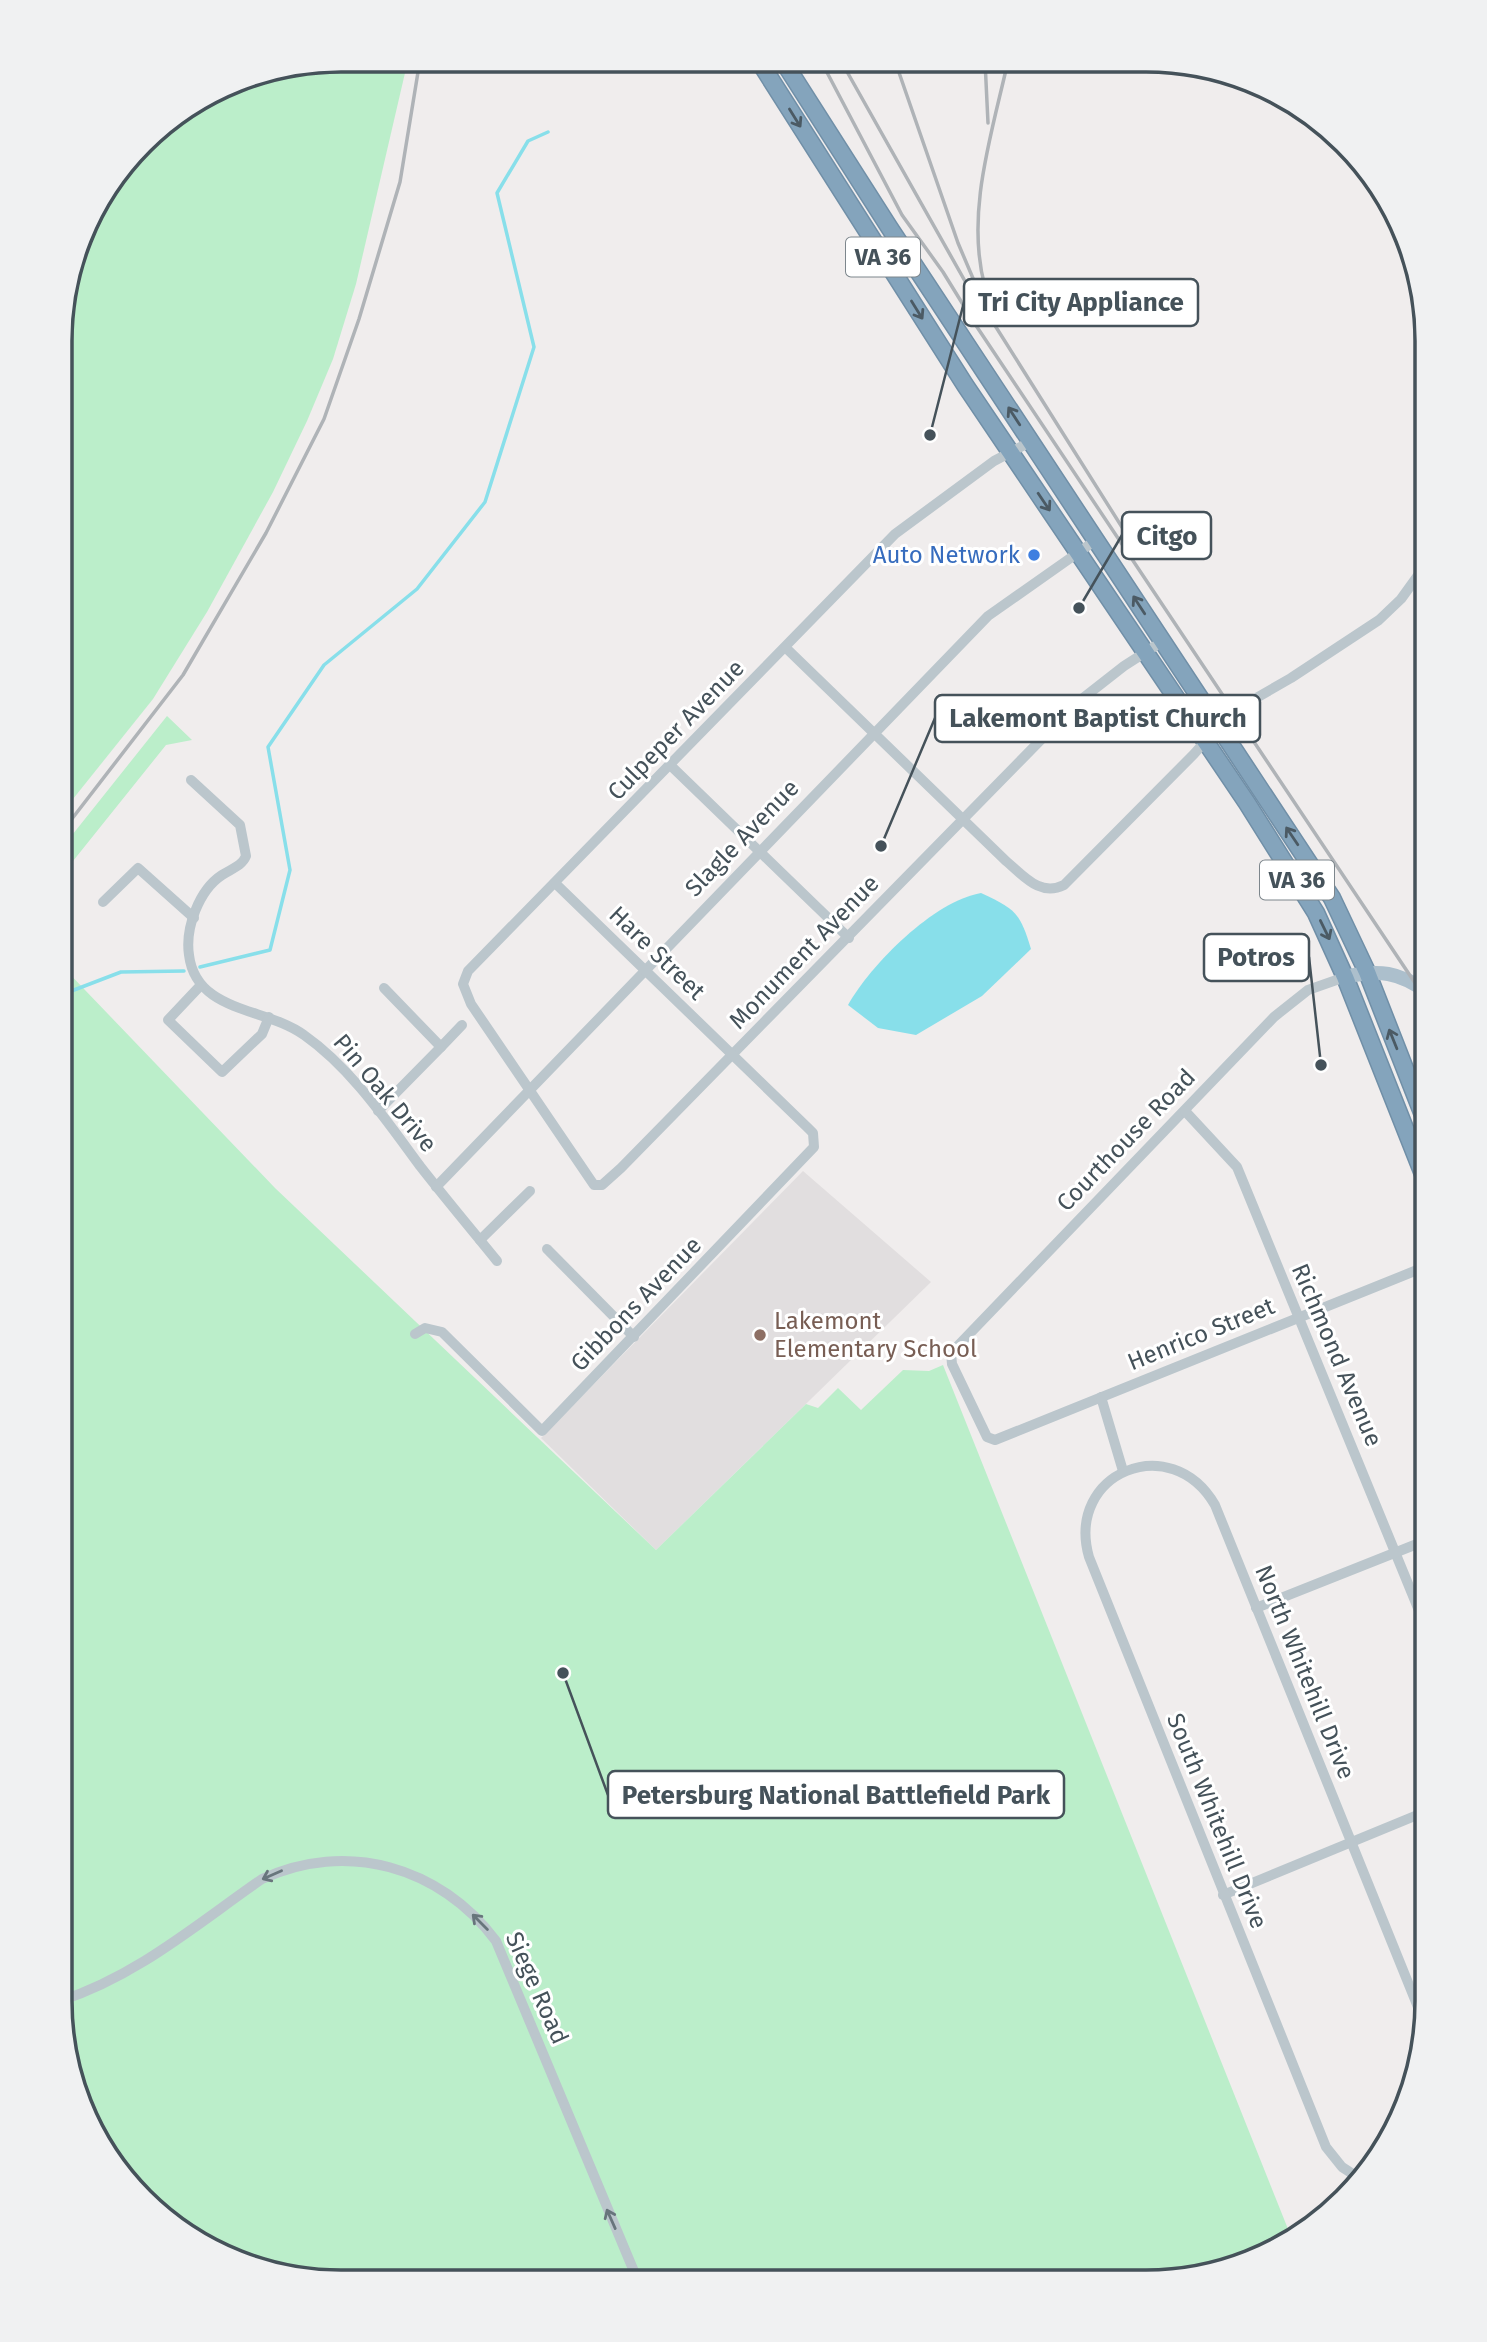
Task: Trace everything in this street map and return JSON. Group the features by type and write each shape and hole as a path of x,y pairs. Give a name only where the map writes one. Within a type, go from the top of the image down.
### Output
{"highway":[{"name":"VA 36","path":"765,72 1010,452 1205,741 1305,895 1345,977 1415,1154"},
{"name":"VA 36","path":"790,72 1030,442 1332,898 1367,972 1415,1094"}],"main road":[{"path":"1345,977 1367,972 1400,975 1415,984"}],"street":[{"name":"Culpeper Avenue","path":"528,1089 471,1004 463,984 468,971 900,530 1010,452 1030,442"},
{"name":"Slagle Avenue","path":"436,1186 996,609 1096,540"},
{"path":"786,648 1006,861 1041,888 1049,890 1065,885 1219,725 1244,703 1291,678 1379,620 1401,599 1415,580"},
{"name":"Monument Avenue","path":"528,1089 585,1174 599,1186 621,1168 733,1056 1078,702 1163,641"},
{"path":"670,765 849,938"},
{"path":"191,780 240,825 246,856 242,864 212,883 204,893 194,918 189,955 201,985 168,1020 222,1072 257,1041 269,1017"},
{"path":"103,902 138,868 194,918"},
{"name":"Hare Street","path":"556,884 807,1127 815,1140 813,1150 760,1205"},
{"name":"Courthouse Road","path":"990,1440 951,1364 951,1353 1295,998 1308,990 1345,977"},
{"name":"Pin Oak Drive","path":"201,985 219,1000 269,1017 316,1043 378,1111 497,1261"},
{"path":"384,988 441,1047"},
{"path":"378,1111 462,1025"},
{"name":"Richmond Avenue","path":"1185,1111 1237,1167 1301,1317 1415,1601"},
{"path":"480,1240 530,1191"},
{"name":"Gibbons Avenue","path":"415,1334 425,1328 442,1332 542,1431 760,1205"},
{"path":"547,1249 634,1337"},
{"name":"Henrico Street","path":"990,1440 1415,1271"},
{"path":"1101,1397 1123,1471"},
{"name":"North Whitehill Drive","path":"1123,1471 1141,1466 1167,1466 1179,1470 1201,1485 1215,1506 1415,2000"},
{"name":"South Whitehill Drive","path":"1123,1471 1103,1488 1089,1509 1086,1520 1086,1546 1223,1895 1326,2147 1342,2167 1353,2174"},
{"path":"1256,1608 1415,1544"},
{"path":"1223,1895 1415,1816"},
{"name":"Siege Road","path":"72,1996 155,1955 253,1885 280,1871 317,1861 351,1859 369,1861 427,1882 471,1913 496,1941 633,2270"}],"shaded area":[{"name":"Lakemont Elementary School","path":"803,1171 931,1282 656,1550 541,1438"}],"green space":[{"path":"405,72 356,284 333,359 273,492 207,612 153,699 72,800 72,323 81,271 92,238 117,191 150,150 191,117 222,99 254,86 305,74"},
{"path":"167,716 192,740 166,745 72,862 72,835"},
{"path":"72,976 275,1188 656,1550 806,1404 818,1408 838,1388 861,1410 903,1370 929,1371 943,1365 1288,2230 1233,2256 1164,2270 323,2270 271,2261 222,2243 191,2225 150,2192 117,2151 99,2120 81,2071 72,2019"}],"water":[{"path":"981,893 1015,913 1031,949 982,996 916,1035 878,1028 848,1005 872,971 924,921 963,898"}],"waterway":[{"path":"200,967 270,950 290,870 268,747 324,665 417,589 485,502 534,347 497,193 528,141 548,132"},
{"path":"72,991 121,972 184,971"}],"railway":[{"path":"72,819 183,675 266,533 324,419 359,319 400,182 418,72"},
{"path":"827,72 902,215 943,272 1415,983"},
{"path":"847,72 970,290"},
{"path":"899,72 958,243 989,316 1137,551"},
{"path":"986,72 988,123"},
{"path":"985,287 978,231 979,202 988,145 1005,72"}],"place":[{"name":"Tri City Appliance","path":"930,435"},
{"name":"Auto Network","path":"1034,555"},
{"name":"Citgo","path":"1079,608"},
{"name":"Lakemont Baptist Church","path":"881,846"},
{"name":"Potros","path":"1321,1065"},
{"name":"Lakemont Elementary School","path":"760,1335"},
{"name":"Petersburg National Battlefield Park","path":"563,1673"}]}
